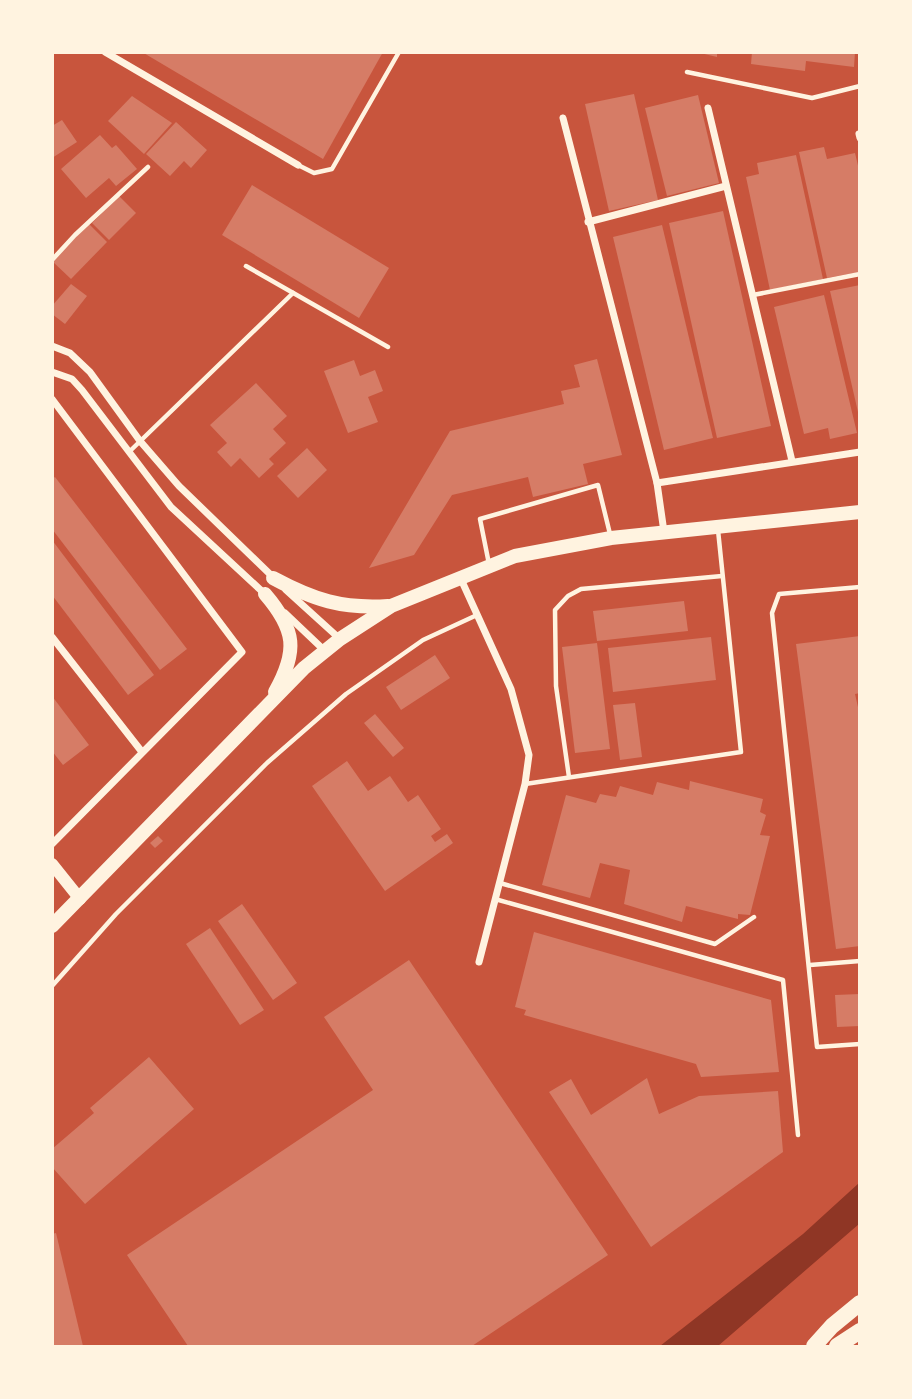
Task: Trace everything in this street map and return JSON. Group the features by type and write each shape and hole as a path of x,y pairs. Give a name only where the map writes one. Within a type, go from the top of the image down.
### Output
{"highway":[{"path":"814,1346 859,1303"},
{"path":"837,1346 859,1331"}],"main road":[{"path":"52,926 325,651 391,606 515,556 611,538 718,529 859,512"},
{"path":"273,578 321,600 364,608 391,606"},
{"path":"264,712 290,665 291,647 280,612 265,594"}],"street":[{"path":"105,52 298,165"},
{"path":"708,108 792,460"},
{"path":"563,118 657,483 664,533"},
{"path":"588,222 726,186"},
{"path":"52,346 70,353 90,372 139,442 179,486 340,639"},
{"path":"52,372 72,379 171,507 325,651"},
{"path":"52,399 242,652 52,844"},
{"path":"657,483 792,460 859,452"},
{"path":"460,576 510,688 529,755 525,784 479,962"},
{"path":"52,637 142,752"},
{"path":"52,864 80,899"}],"lane":[{"path":"298,165 314,173 332,169 399,52"},
{"path":"687,72 812,98 859,86"},
{"path":"52,260 148,167"},
{"path":"246,266 388,347"},
{"path":"752,295 859,274"},
{"path":"129,452 293,293"},
{"path":"489,565 480,519 598,485 611,538"},
{"path":"525,784 741,752 718,529"},
{"path":"569,777 556,686 555,610 568,596 581,589 722,576"},
{"path":"859,587 779,594 772,613 817,1047 859,1044"},
{"path":"52,986 116,914 239,792 346,694 423,640 477,615"},
{"path":"499,883 715,944 754,917"},
{"path":"495,898 783,980 798,1135"},
{"path":"810,965 859,961"}],"shaded area":[{"path":"859,1183 859,1224 718,1346 660,1346 803,1234"}],"building":[{"path":"142,52 383,52 323,159"},
{"path":"696,52 717,52 717,57"},
{"path":"752,52 855,52 854,67 806,61 805,71 751,64"},
{"path":"634,94 658,200 609,211 585,104"},
{"path":"698,95 719,183 667,196 645,108"},
{"path":"132,96 172,123 144,154 108,121"},
{"path":"62,120 77,142 52,158 52,126"},
{"path":"176,122 207,150 191,168 184,161 170,176 146,154"},
{"path":"100,135 112,148 116,145 137,169 116,186 109,178 86,198 61,169"},
{"path":"824,147 827,159 855,153 860,174 860,272 827,278 799,152"},
{"path":"796,155 823,279 770,290 746,177 759,174 757,163"},
{"path":"252,185 389,268 359,318 222,235"},
{"path":"119,196 136,213 109,240 92,223"},
{"path":"723,211 771,426 717,438 669,223"},
{"path":"89,224 107,242 71,279 52,261"},
{"path":"662,225 713,438 664,450 613,237"},
{"path":"71,284 87,296 65,324 52,314 52,306"},
{"path":"860,285 860,412 858,412 830,291"},
{"path":"824,295 857,433 830,439 828,428 804,434 774,307"},
{"path":"597,359 622,455 583,464 588,484 533,497 528,477 452,495 414,555 369,568 450,431 564,404 561,391 580,387 574,365"},
{"path":"354,360 360,376 375,370 383,391 368,397 378,422 348,433 324,371"},
{"path":"256,383 287,416 273,429 286,443 269,459 274,464 259,478 240,458 231,467 217,452 227,443 210,425"},
{"path":"307,448 327,470 298,498 277,476"},
{"path":"55,477 187,649 160,670 52,529 52,479"},
{"path":"52,540 154,675 128,695 52,595"},
{"path":"684,601 688,631 597,641 593,611"},
{"path":"860,636 860,693 855,694 860,716 860,946 836,949 796,644"},
{"path":"711,637 716,680 613,692 608,648"},
{"path":"597,643 610,749 575,753 562,647"},
{"path":"435,655 450,678 401,710 386,687"},
{"path":"52,696 89,745 63,765 52,751"},
{"path":"635,703 642,757 620,760 613,705"},
{"path":"375,714 404,748 393,757 364,723"},
{"path":"347,761 368,791 390,776 408,802 418,795 441,829 431,836 435,842 447,834 453,843 385,891 312,786"},
{"path":"690,781 763,799 760,812 766,815 760,835 770,836 750,915 738,914 738,919 686,906 682,922 624,904 630,870 600,863 590,898 542,885 566,795 596,803 600,794 616,797 620,786 653,795 657,782 689,790"},
{"path":"158,836 163,841 155,848 150,843"},
{"path":"242,904 297,983 273,1000 218,921"},
{"path":"210,928 264,1010 240,1025 186,944"},
{"path":"534,932 771,1000 779,1072 701,1077 696,1064 524,1015 526,1010 515,1007"},
{"path":"409,960 608,1255 472,1346 188,1346 127,1255 373,1090 324,1017"},
{"path":"860,994 860,1026 837,1027 835,995"},
{"path":"149,1057 194,1109 85,1204 52,1167 52,1149 94,1113 90,1108"},
{"path":"647,1078 659,1114 699,1096 778,1091 783,1152 651,1247 549,1092 571,1079 591,1115"},
{"path":"56,1233 83,1346 52,1346 52,1234"}]}
